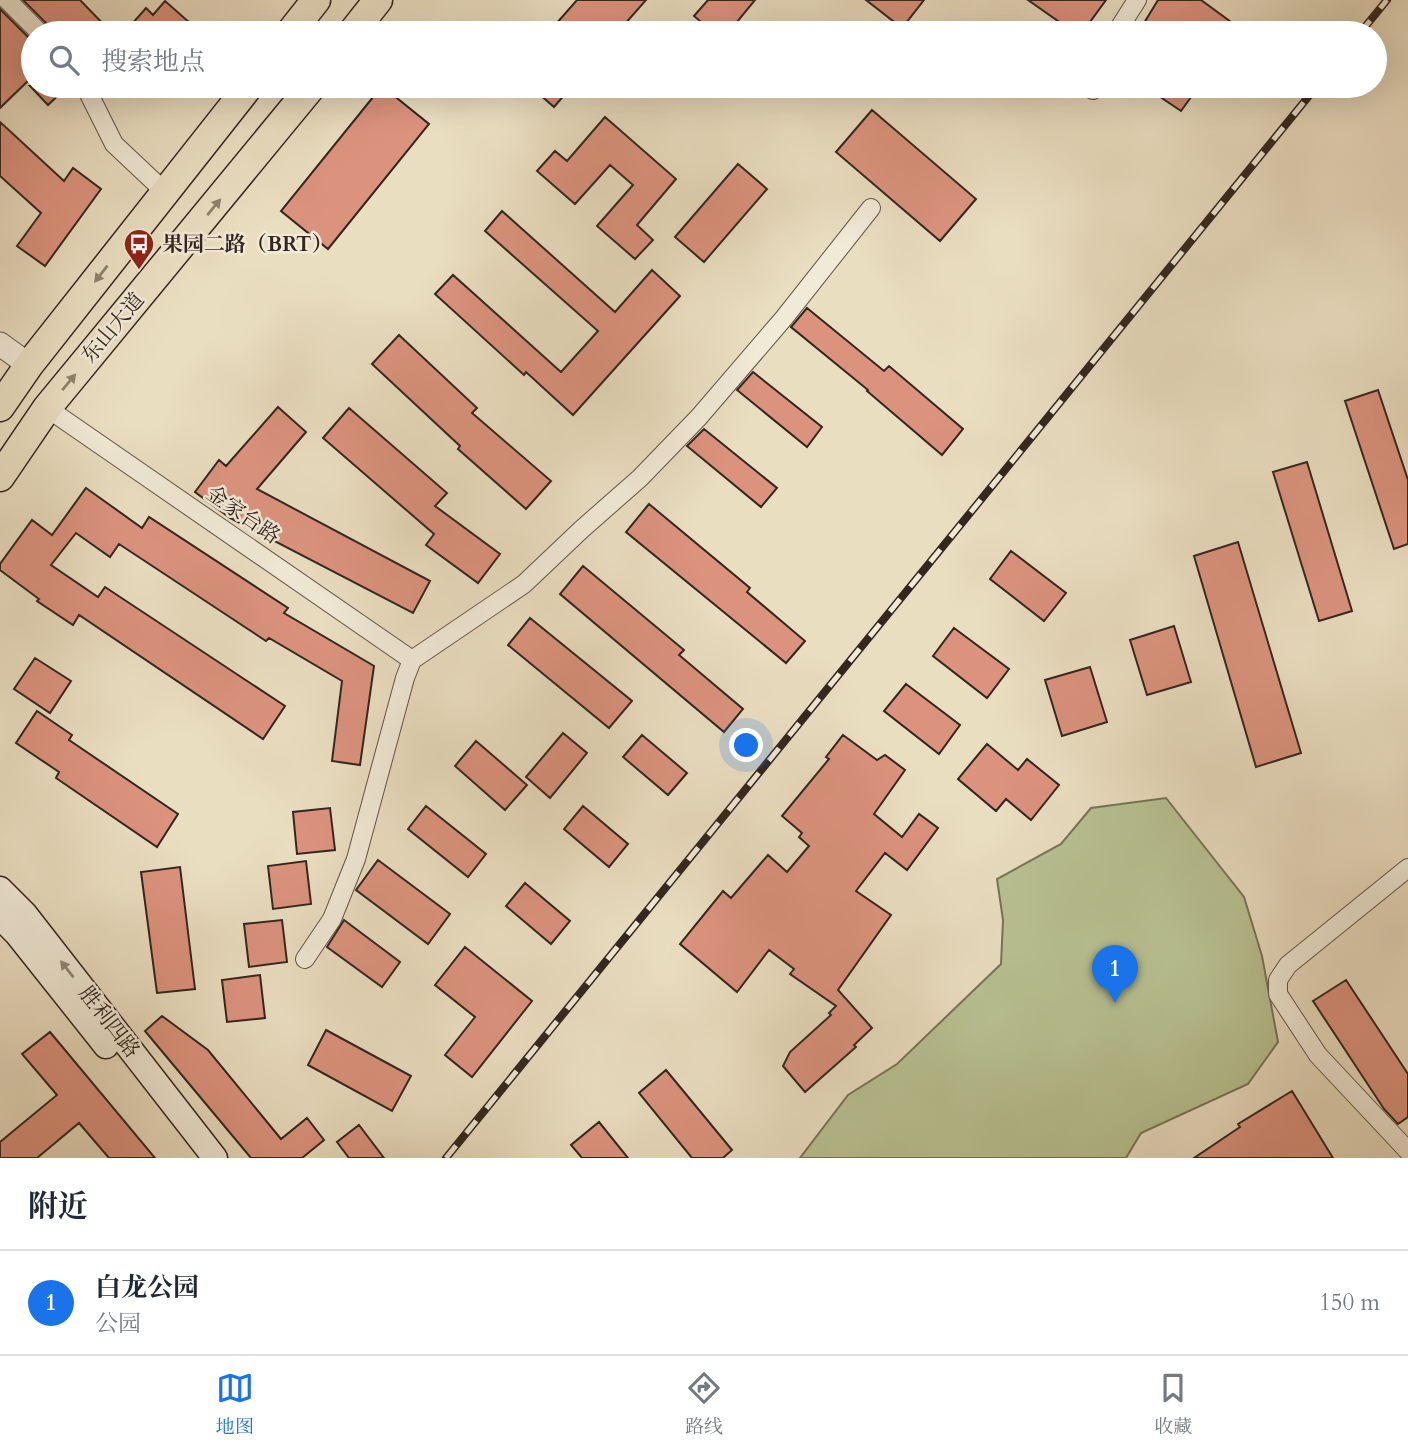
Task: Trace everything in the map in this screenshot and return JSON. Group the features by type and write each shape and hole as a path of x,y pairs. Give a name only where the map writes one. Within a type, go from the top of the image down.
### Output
{"main road":[{"path":"299,21 316,0"},
{"path":"361,21 378,0"},
{"name":"东山大道","path":"0,407 29,365 240,98"},
{"name":"东山大道","path":"0,477 47,408 302,98"},
{"name":"胜利四路","path":"0,889 25,914 215,1158"},
{"name":"胜利四路","path":"0,917 17,934 195,1158"}],"street":[{"path":"7,0 28,21"},
{"path":"1124,21 1137,0"},
{"path":"91,98 114,145 166,192"},
{"path":"305,959 332,919 356,859 412,660 524,584 640,478 699,417 872,208"},
{"path":"0,344 29,365"},
{"name":"金家台路","path":"47,408 412,660"},
{"path":"1408,868 1288,965 1278,980 1278,994 1318,1055 1408,1151"}],"green space":[{"path":"1166,798 1244,897 1262,956 1278,1042 1248,1084 1141,1133 1126,1158 800,1158 848,1095 897,1064 1001,964 1003,920 997,879 1061,844 1091,808"}],"building":[{"path":"23,0 80,0 100,21 44,21"},
{"path":"577,0 646,0 628,21 559,21"},
{"path":"708,0 755,0 738,21 700,21 694,16"},
{"path":"866,0 924,0 908,21 893,21"},
{"path":"1028,0 1106,0 1091,21 1058,21"},
{"path":"1158,0 1201,0 1230,21 1145,21"},
{"path":"165,1 188,21 135,21 146,8 153,15"},
{"path":"0,9 21,30 21,88 0,108"},
{"path":"41,98 55,98 48,105"},
{"path":"372,98 397,98 429,124 328,249 281,211"},
{"path":"544,98 562,98 554,107"},
{"path":"1162,98 1190,98 1181,111"},
{"path":"872,110 976,199 940,241 836,152"},
{"path":"605,117 676,179 637,225 653,240 635,259 597,226 633,185 610,165 575,204 537,171 555,151 567,161"},
{"path":"0,122 64,181 73,168 101,189 45,266 17,246 41,213 0,176"},
{"path":"738,164 767,189 704,262 675,237"},
{"path":"502,211 615,312 652,270 680,296 573,415 526,372 524,375 435,294 453,275 561,372 598,331 485,231"},
{"path":"807,308 884,371 889,366 963,429 942,455 791,327"},
{"path":"399,335 477,408 472,413 551,481 526,509 458,449 460,446 372,364"},
{"path":"753,372 822,427 807,447 737,390"},
{"path":"1378,390 1408,480 1408,544 1394,549 1345,401"},
{"path":"278,407 306,432 257,489 430,581 413,613 230,518 195,492 219,460 226,466"},
{"path":"349,408 447,493 435,506 500,554 478,583 426,545 434,534 323,438"},
{"path":"704,429 777,488 761,507 687,446"},
{"path":"1307,462 1352,611 1319,621 1273,472"},
{"path":"86,488 142,528 149,517 288,608 284,613 374,666 360,765 332,761 342,681 269,638 266,641 119,544 110,557 76,533 51,565 98,597 105,587 285,706 263,739 79,615 73,625 37,601 39,599 0,570 0,564 32,520 52,535"},
{"path":"649,504 750,588 747,592 805,641 786,663 626,532"},
{"path":"1238,542 1301,753 1256,767 1194,556"},
{"path":"1011,551 1066,593 1044,621 990,579"},
{"path":"583,566 684,650 679,655 743,709 724,732 560,594"},
{"path":"530,618 632,701 609,728 508,645"},
{"path":"1174,626 1191,682 1147,695 1130,640"},
{"path":"954,628 1009,669 987,698 933,656"},
{"path":"35,658 71,681 50,713 14,689"},
{"path":"1090,667 1107,722 1062,736 1045,680"},
{"path":"906,684 960,725 939,754 884,711"},
{"path":"37,711 72,735 69,740 178,814 157,847 56,778 59,772 16,743"},
{"path":"563,733 587,753 550,798 526,777"},
{"path":"642,735 687,773 668,795 623,757"},
{"path":"843,735 877,760 885,755 905,770 874,814 902,837 919,814 938,828 907,870 885,853 856,891 891,915 838,990 872,1028 854,1045 856,1047 805,1092 783,1066 790,1052 831,1015 829,1013 836,1006 790,974 794,969 769,950 737,992 680,944 723,891 731,898 768,855 787,872 809,846 799,837 802,833 782,816 829,759 826,757"},
{"path":"476,741 527,785 505,810 455,766"},
{"path":"987,744 1018,770 1027,759 1059,785 1031,820 1006,799 996,811 958,779"},
{"path":"426,806 486,854 468,877 408,829"},
{"path":"583,806 628,844 609,867 564,829"},
{"path":"330,808 335,850 297,854 293,812"},
{"path":"378,860 450,914 428,944 356,890"},
{"path":"306,861 311,904 273,909 268,866"},
{"path":"180,867 195,989 157,993 141,872"},
{"path":"525,883 570,921 551,944 506,906"},
{"path":"282,920 287,962 249,967 244,924"},
{"path":"344,920 400,962 382,987 327,947"},
{"path":"465,947 532,1001 472,1077 445,1055 475,1017 435,985"},
{"path":"260,975 265,1018 227,1022 222,980"},
{"path":"1346,980 1408,1074 1408,1117 1398,1124 1384,1109 1313,1001"},
{"path":"162,1016 208,1050 281,1139 307,1118 324,1140 302,1158 251,1158 145,1031"},
{"path":"326,1030 411,1076 392,1111 308,1065"},
{"path":"50,1032 155,1158 109,1158 79,1123 37,1158 0,1158 0,1142 57,1095 22,1054"},
{"path":"666,1070 732,1150 723,1158 692,1158 639,1093"},
{"path":"1292,1091 1333,1158 1194,1158 1240,1127 1238,1124"},
{"path":"599,1122 628,1158 582,1158 571,1145"},
{"path":"359,1125 384,1158 349,1158 337,1142"}],"railway":[{"path":"1370,21 1387,0"},
{"path":"446,1158 1307,98"}],"place":[{"name":"果园二路（BRT）","path":"139,271"},
{"name":"白龙公园","path":"1115,1003"}]}
